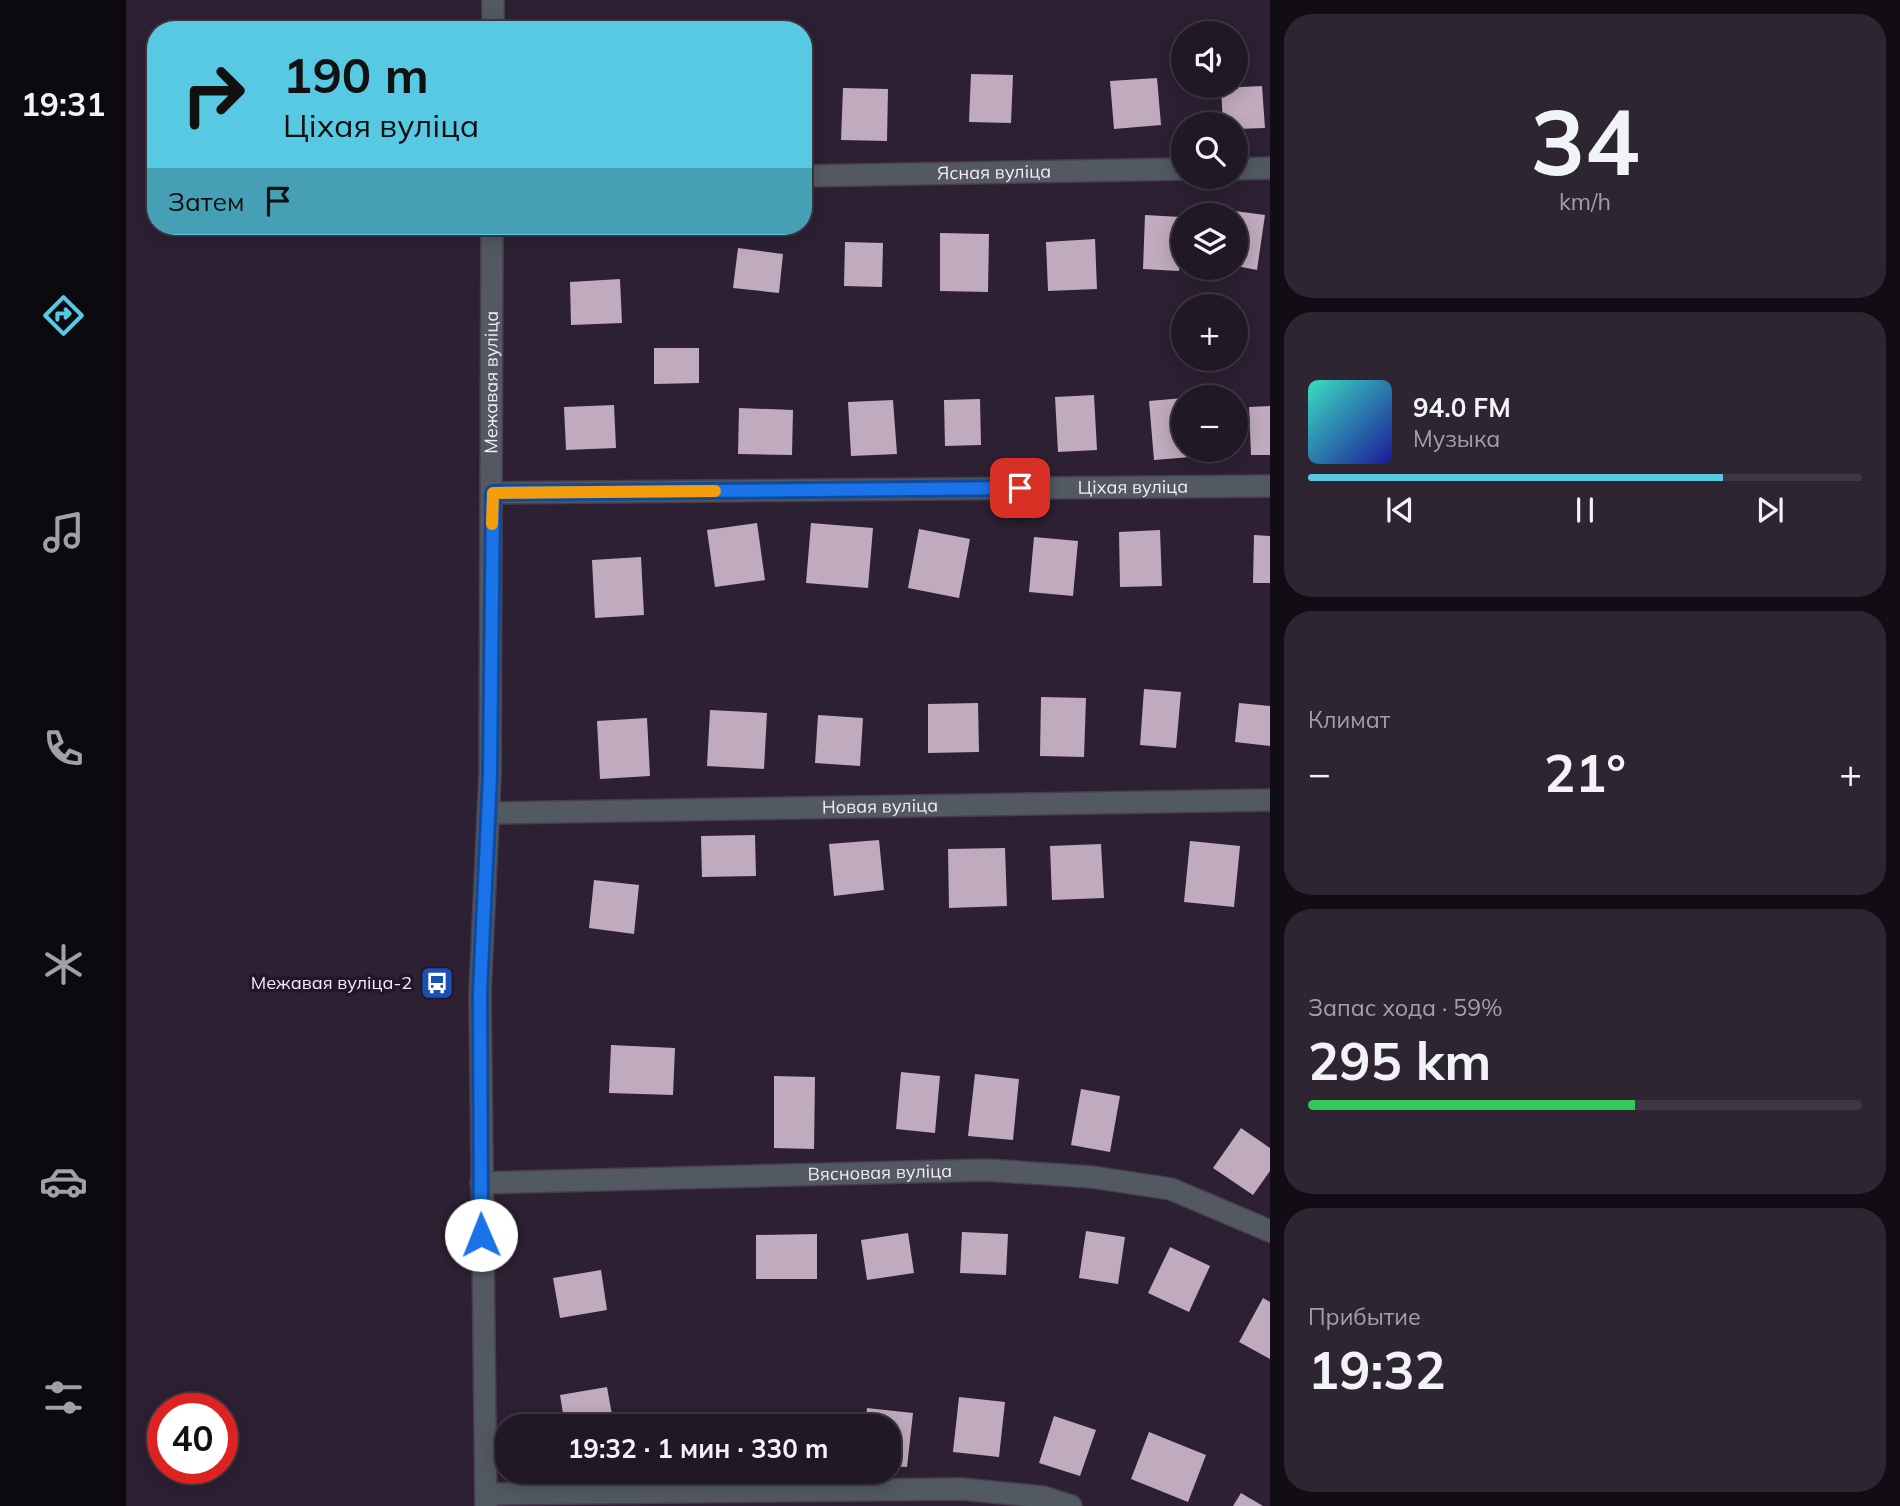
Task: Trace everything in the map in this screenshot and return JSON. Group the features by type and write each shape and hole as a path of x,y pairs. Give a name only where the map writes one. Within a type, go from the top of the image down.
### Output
{"street":[{"path":"493,0 493,21"},
{"name":"Ясная вуліца","path":"812,176 1171,169"},
{"path":"1248,169 1270,169"},
{"name":"Межавая вуліца","path":"486,1500 480,992 488,813 493,493 492,235"},
{"name":"Ціхая вуліца","path":"493,493 1270,486"},
{"name":"Новая вуліца","path":"488,813 1270,800"},
{"name":"Вясновая вуліца","path":"481,1183 986,1170 1092,1177 1171,1189 1270,1231"},
{"path":"486,1500 962,1489 1043,1497 1071,1506"}],"building":[{"path":"971,74 1013,75 1011,123 969,122"},
{"path":"1157,78 1161,125 1114,129 1110,81"},
{"path":"1262,86 1265,128 1248,129 1248,112 1222,112 1222,98 1248,98 1248,87"},
{"path":"843,88 888,89 887,141 841,140"},
{"path":"1248,213 1265,215 1257,270 1248,268"},
{"path":"1145,215 1171,216 1171,271 1143,269"},
{"path":"940,233 989,234 988,292 940,291"},
{"path":"1095,239 1097,289 1048,291 1046,242"},
{"path":"845,242 883,243 882,287 844,286"},
{"path":"738,248 783,254 779,293 733,288"},
{"path":"620,279 622,323 571,325 570,282"},
{"path":"654,348 699,348 699,383 654,384"},
{"path":"1094,395 1097,450 1058,452 1055,397"},
{"path":"980,399 981,445 945,446 944,400"},
{"path":"1171,399 1171,459 1154,460 1149,401"},
{"path":"893,400 897,454 851,456 848,402"},
{"path":"614,405 616,448 566,450 564,407"},
{"path":"1270,406 1270,455 1251,455 1249,407"},
{"path":"739,408 793,410 792,455 738,454"},
{"path":"757,523 765,580 715,587 707,530"},
{"path":"811,523 873,528 868,588 806,583"},
{"path":"919,529 970,539 959,598 908,588"},
{"path":"1160,530 1162,586 1120,587 1119,532"},
{"path":"1254,535 1270,536 1270,583 1253,583"},
{"path":"1034,537 1078,541 1073,596 1029,592"},
{"path":"641,557 644,615 595,618 592,560"},
{"path":"1144,689 1181,692 1176,748 1140,745"},
{"path":"1041,697 1086,698 1084,757 1040,756"},
{"path":"978,703 979,752 928,753 928,704"},
{"path":"1239,703 1270,706 1270,746 1235,742"},
{"path":"710,710 767,713 764,769 707,766"},
{"path":"818,715 863,718 860,766 815,763"},
{"path":"647,718 650,776 600,779 597,721"},
{"path":"755,835 756,876 702,877 701,836"},
{"path":"879,840 884,890 834,896 829,844"},
{"path":"1190,841 1240,846 1234,907 1184,902"},
{"path":"1101,844 1104,898 1052,900 1050,846"},
{"path":"1005,848 1007,906 949,908 948,849"},
{"path":"594,880 639,885 634,934 589,928"},
{"path":"611,1045 675,1048 673,1095 609,1093"},
{"path":"901,1072 940,1076 935,1133 896,1129"},
{"path":"975,1074 1019,1079 1013,1140 968,1136"},
{"path":"774,1076 815,1077 814,1149 774,1148"},
{"path":"1081,1089 1120,1096 1110,1152 1071,1145"},
{"path":"1241,1128 1270,1148 1270,1171 1253,1195 1213,1168"},
{"path":"1086,1231 1125,1237 1118,1284 1079,1278"},
{"path":"962,1232 1008,1234 1006,1275 960,1273"},
{"path":"908,1233 914,1273 867,1280 861,1240"},
{"path":"817,1234 817,1279 756,1279 756,1235"},
{"path":"1170,1247 1210,1266 1189,1312 1148,1293"},
{"path":"601,1270 607,1310 560,1318 553,1278"},
{"path":"1263,1298 1270,1302 1270,1359 1239,1342"},
{"path":"607,1387 612,1414 563,1414 560,1395"},
{"path":"959,1397 1005,1402 999,1457 953,1452"},
{"path":"867,1408 913,1413 907,1467 901,1467 901,1414 866,1414"},
{"path":"1054,1416 1096,1430 1080,1476 1039,1463"},
{"path":"1149,1432 1206,1455 1188,1502 1131,1479"},
{"path":"1241,1493 1263,1506 1233,1506"}],"slow traffic":[{"path":"492,524 493,493 715,491"}],"place":[{"name":"Межавая вуліца-2","path":"437,983"}],"route":[{"path":"481,1235 480,992 490,775 493,493 1020,488"}]}
